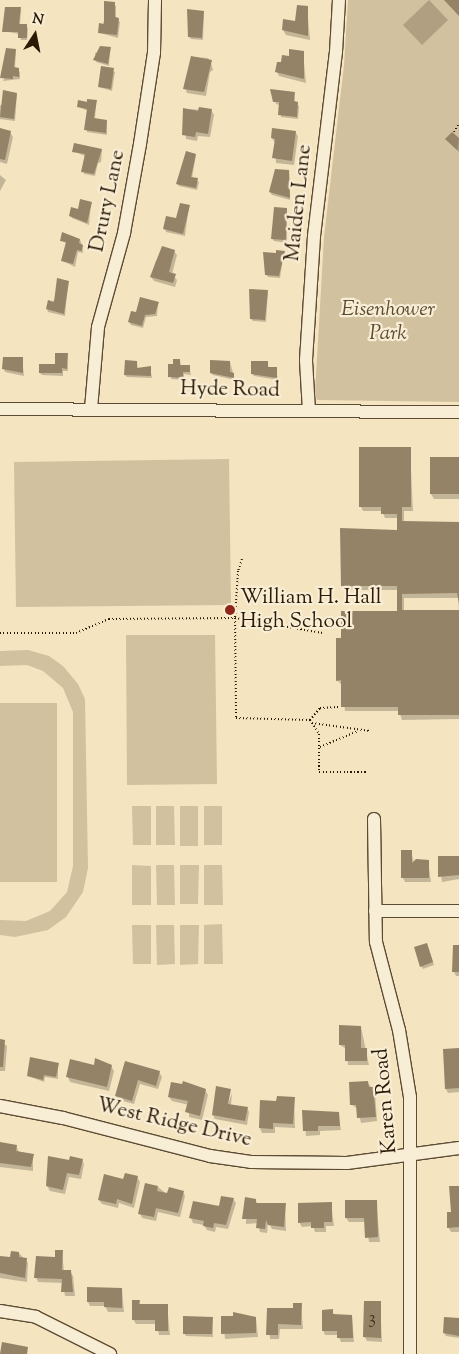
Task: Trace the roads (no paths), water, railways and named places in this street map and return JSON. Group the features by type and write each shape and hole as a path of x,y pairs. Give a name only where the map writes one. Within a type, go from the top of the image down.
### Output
{"street":[{"name":"Drury Lane","path":"91,409 98,327 124,233 140,144 154,53 155,0"},
{"name":"Maiden Lane","path":"308,411 306,360 314,236 336,52 339,0"},
{"name":"Hyde Road","path":"0,409 459,412"},
{"name":"Karen Road","path":"374,819 375,912 378,953 406,1065 410,1155 410,1354"},
{"path":"375,912 459,911"},
{"name":"West Ridge Drive","path":"0,1106 64,1118 160,1144 251,1162 347,1163 459,1148"},
{"path":"0,1311 36,1317 110,1354"}],"place":[{"name":"William H. Hall High School","path":"230,610"}],"park label":[{"name":"Eisenhower Park","path":"388,322"}]}
